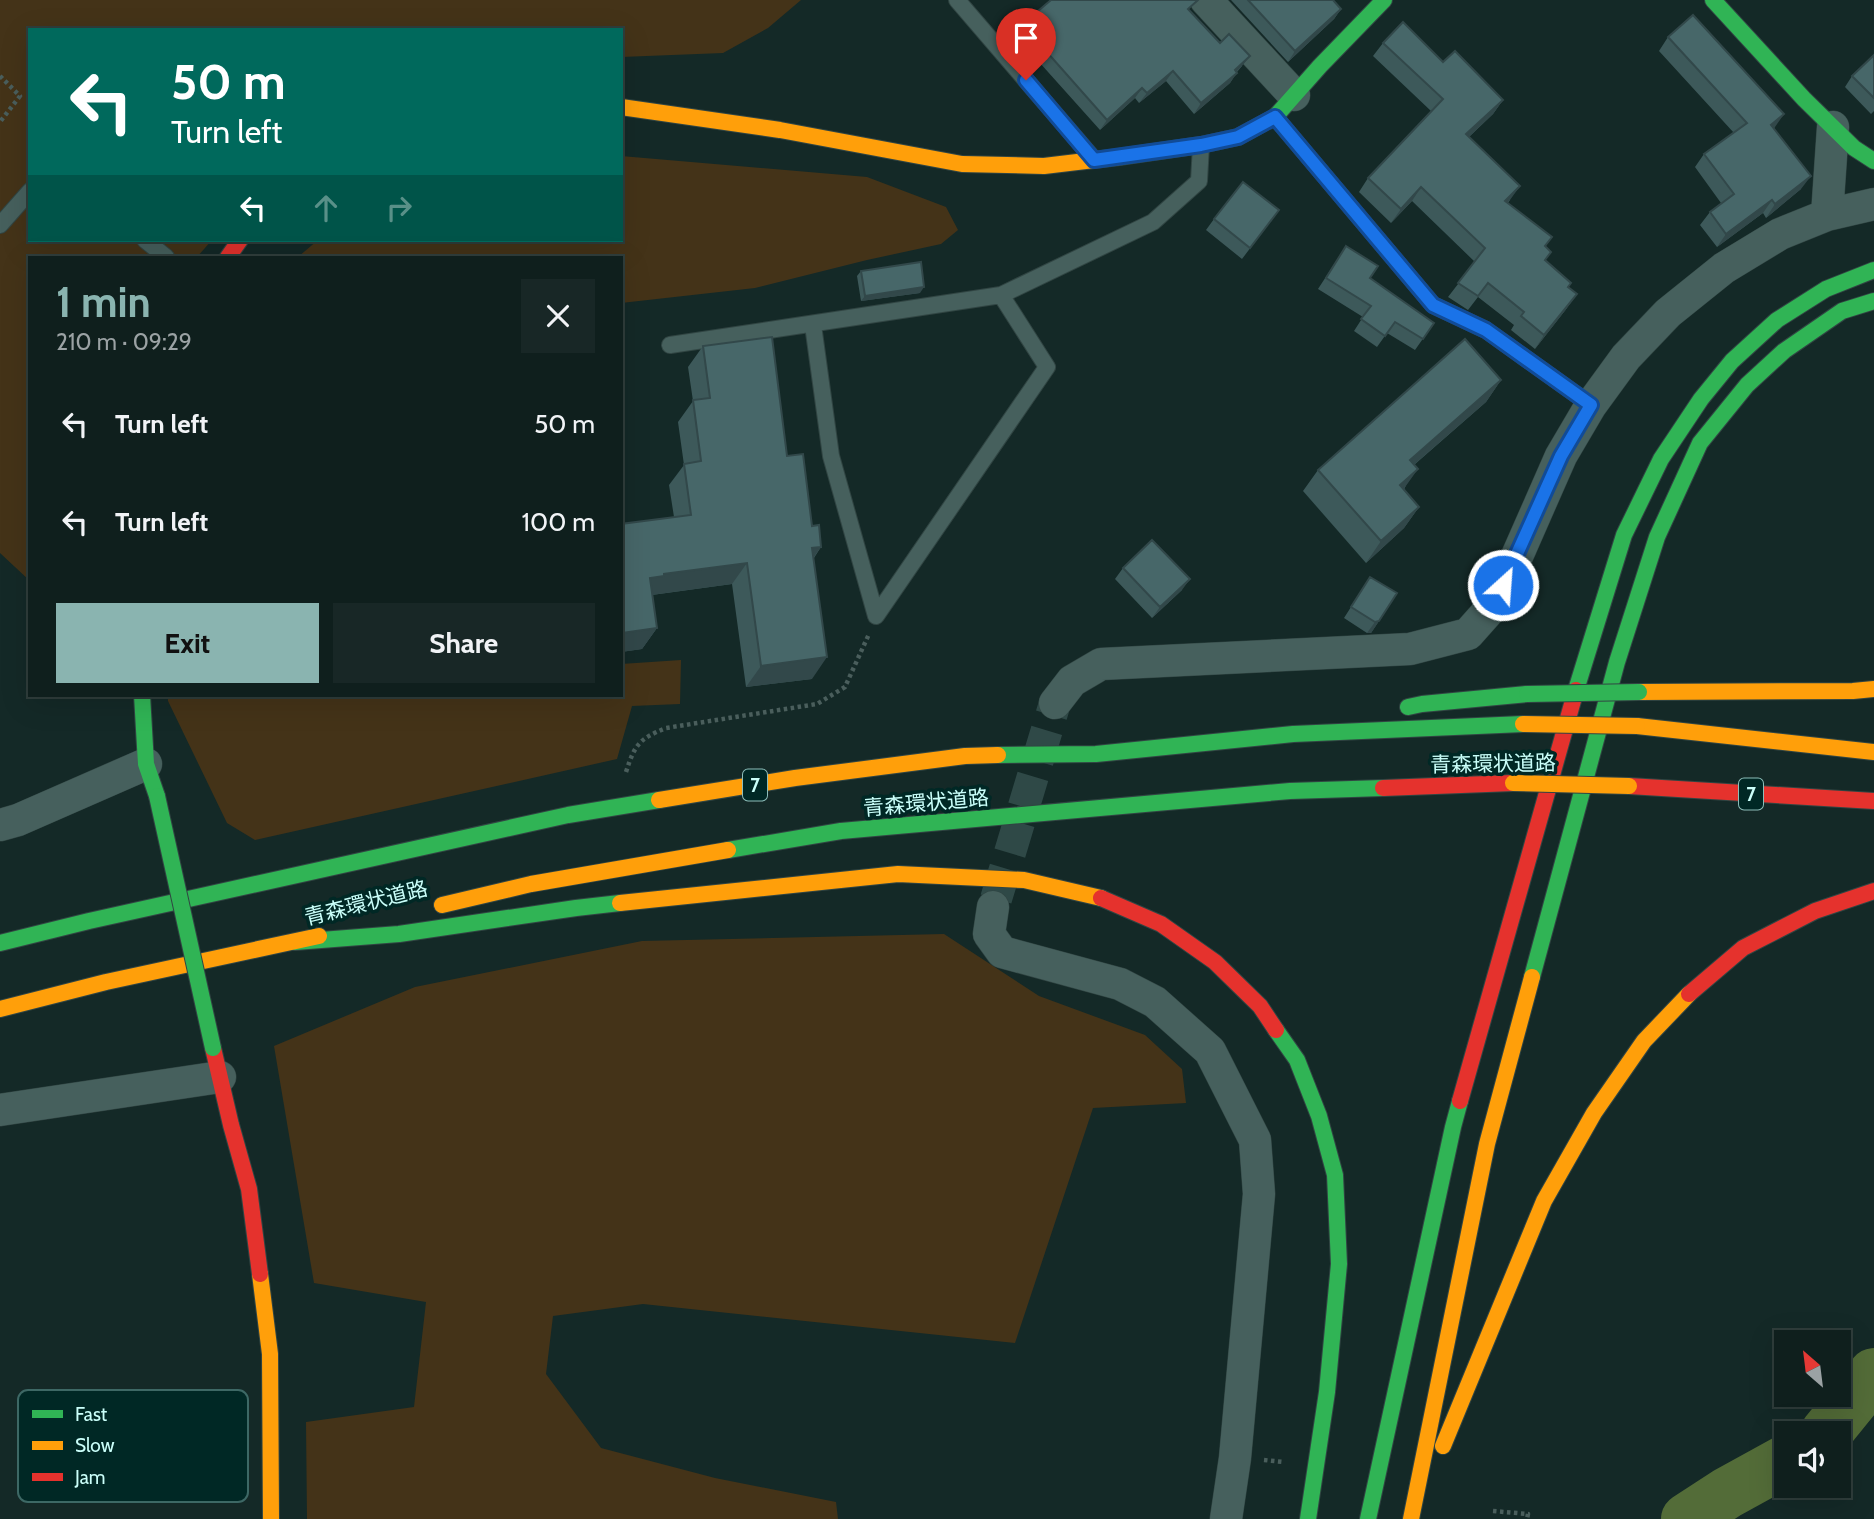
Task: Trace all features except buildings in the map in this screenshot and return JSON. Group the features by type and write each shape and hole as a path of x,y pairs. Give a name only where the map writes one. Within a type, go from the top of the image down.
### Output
{"main road":[{"path":"623,107 780,130 962,164 1044,166 1201,145 1238,137 1284,106 1384,0"},
{"path":"1713,0 1803,99 1872,158"},
{"path":"1367,1519 1453,1127 1586,654 1624,535 1661,459 1701,399 1732,361 1777,320 1826,289 1874,270"},
{"path":"1412,1519 1487,1144 1617,662 1657,537 1700,443 1747,385 1784,351 1842,311 1874,301"},
{"path":"1396,710 1422,704 1527,694 1874,689"},
{"path":"142,697 146,764 157,796 217,1062 249,1189 270,1354 271,1519"},
{"path":"1293,734 1370,716"},
{"name":"青森環状道路","path":"0,943 568,816 782,780 965,756 1096,754 1293,734 1523,724 1637,726 1874,752"},
{"name":"青森環状道路","path":"426,909 531,884 841,831 1290,791 1513,783 1629,786 1874,801"},
{"path":"295,942 399,934 576,908 898,874 1024,880 1102,900 1161,924 1215,962 1260,1006 1297,1060 1319,1116 1335,1175 1339,1264 1328,1392 1308,1519"},
{"path":"1412,1519 1544,1201 1594,1113 1644,1041 1692,991 1743,948 1815,911 1874,891"},
{"name":"青森環状道路","path":"0,1009 106,982 295,942 387,919"}],"street":[{"path":"1206,0 1284,106"},
{"path":"1827,215 1833,127"},
{"path":"1055,703 1072,681 1101,664 1410,649 1468,634 1492,607 1561,456 1591,405 1626,357 1668,313 1714,275 1780,234 1827,215 1874,204"},
{"path":"0,825 18,820 146,764"},
{"path":"993,907 989,934 1002,953 1120,984 1155,1002 1210,1051 1255,1140 1259,1194 1235,1458 1226,1519"},
{"path":"0,1110 217,1062"}],"lane":[{"path":"957,0 1094,160"},
{"path":"1284,106 1433,305 1486,330 1591,405"},
{"path":"670,345 1001,295 1153,222 1199,181 1201,145"},
{"path":"0,225 28,193"},
{"path":"147,242 165,256"},
{"path":"876,616 1047,367 1001,295"},
{"path":"813,325 831,456 876,616"}],"path":[{"path":"0,76 20,96 0,122"},
{"path":"623,782 633,751 648,736 666,728 817,704 845,687 866,645 876,616"},
{"path":"1493,1511 1528,1514 1527,1519"}],"shaded area":[{"path":"0,0 801,0 768,28 723,53 623,57 623,28 28,28 28,242 210,242 198,256 28,256 28,579 0,553"},
{"path":"623,156 867,177 946,207 958,230 941,244 755,288 623,303 623,256 299,256 316,242 623,242"},
{"path":"681,660 680,704 632,706 617,759 255,840 227,823 168,701 168,697 623,697 623,664"},
{"path":"944,934 1039,996 1145,1035 1182,1069 1186,1103 1093,1108 1015,1343 643,1304 553,1316 546,1374 601,1448 715,1478 836,1502 838,1519 307,1519 306,1422 414,1407 426,1302 314,1283 274,1046 415,987 642,941"}],"waterway":[{"path":"1836,1421 1874,1374"},
{"path":"1687,1519 1774,1467"}],"tunnel":[{"path":"996,899 1055,703"}],"traffic: fast":[{"path":"1119,157 1238,137 1275,117 1384,0"},
{"path":"1713,0 1804,99 1854,148 1874,161"},
{"path":"1576,690 1624,535 1661,459 1701,399 1732,361 1777,320 1826,289 1874,270"},
{"path":"1532,977 1617,662 1657,537 1700,443 1747,385 1784,351 1842,311 1874,301"},
{"path":"1527,694 1639,692"},
{"path":"1408,707 1527,694"},
{"path":"142,697 146,764 157,796"},
{"path":"998,755 1096,754 1293,734 1523,724"},
{"path":"728,850 841,831 1290,791 1383,788"},
{"path":"157,796 213,1048"},
{"path":"0,943 568,815 659,800"},
{"path":"295,942 399,934 620,903"},
{"path":"1276,1030 1297,1060 1319,1116 1335,1175 1339,1264 1327,1392 1308,1519"},
{"path":"1368,1519 1460,1101"}],"traffic: slow":[{"path":"623,107 780,130 962,164 1044,166 1119,157"},
{"path":"1639,692 1874,689"},
{"path":"1523,724 1637,726"},
{"path":"1637,726 1874,752"},
{"path":"659,800 795,778 965,756 998,755"},
{"path":"1513,783 1629,786"},
{"path":"442,905 531,884 728,850"},
{"path":"620,903 898,874 1024,880 1101,898"},
{"path":"0,1009 106,982 319,936"},
{"path":"1411,1519 1487,1144 1532,977"},
{"path":"1443,1446 1544,1201 1594,1113 1644,1041 1689,994"},
{"path":"260,1274 270,1354 271,1519"}],"traffic: jam":[{"path":"229,256 239,242"},
{"path":"1460,1101 1576,690"},
{"path":"1383,788 1513,783"},
{"path":"1629,786 1874,801"},
{"path":"1689,994 1743,948 1815,911 1874,891"},
{"path":"1101,898 1161,924 1215,962 1260,1006 1276,1030"},
{"path":"213,1048 249,1189 260,1274"}],"route":[{"path":"1026,80 1094,160 1238,137 1275,117 1433,305 1486,330 1591,405 1561,456 1503,585"}]}
